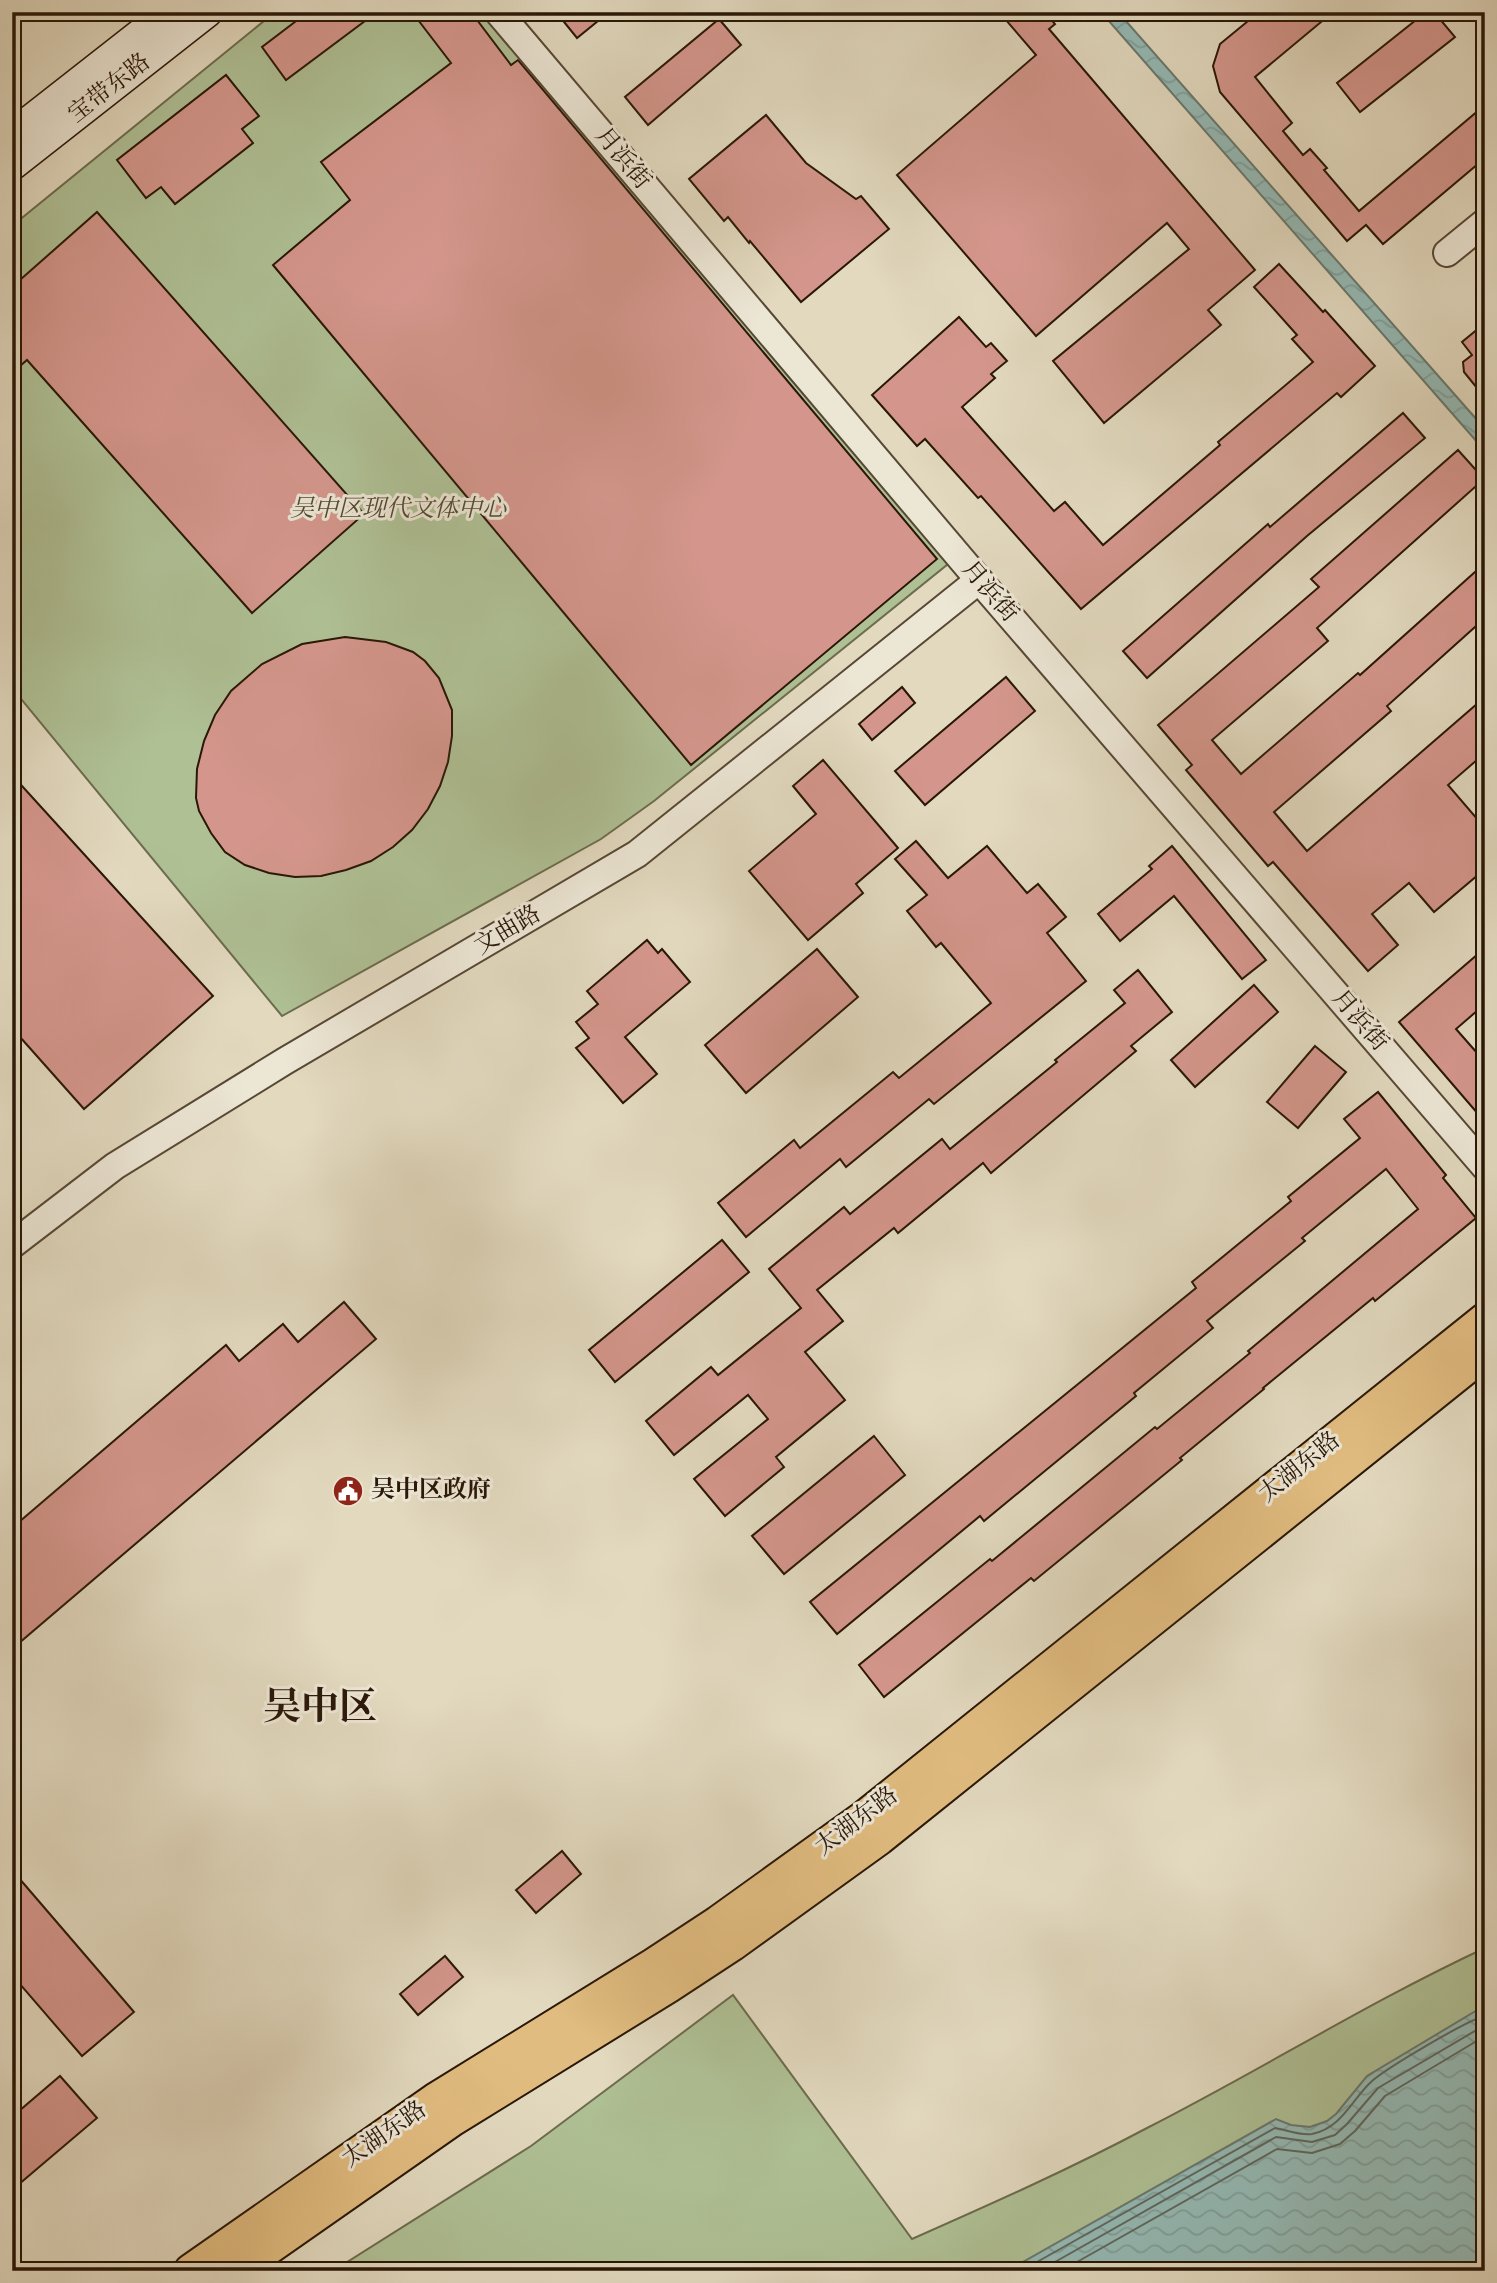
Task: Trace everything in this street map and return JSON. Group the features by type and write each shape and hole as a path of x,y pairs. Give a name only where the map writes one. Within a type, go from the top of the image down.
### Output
{"main road":[{"name":"宝带东路","path":"12,135 169,12"},
{"name":"宝带东路","path":"12,165 207,12"},
{"name":"太湖东路","path":"191,2271 437,2099 654,1965 807,1860 934,1763 1485,1320"},
{"name":"太湖东路","path":"235,2271 451,2120 668,1986 860,1852 1485,1352"}],"street":[{"name":"月浜街","path":"498,12 979,580 1485,1167"},
{"path":"1447,253 1485,222"},
{"name":"文曲路","path":"12,1245 115,1166 285,1060 637,854 979,580"}],"green space":[{"name":"吴中区现代文体中心","path":"275,12 484,12 948,564 654,801 601,839 282,1016 12,688 12,226"},
{"path":"1485,1948 1485,2082 1175,2271 333,2271 531,2146 733,1995 912,2239 1118,2143 1399,1991"}],"water":[{"path":"1101,12 1118,12 1485,429 1485,451"},
{"path":"1479,2009 1485,2009 1485,2271 1007,2271 1276,2119 1291,2125 1310,2127 1327,2121 1367,2076"}],"building":[{"path":"308,12 377,12 286,80 262,47"},
{"path":"412,12 471,12 511,65 518,60 937,559 691,765 273,265 350,200 321,162 451,63"},
{"path":"556,12 609,12 577,38"},
{"path":"999,12 1045,12 1055,24 1049,29 1255,270 1208,310 1221,325 1104,423 1053,361 1189,249 1167,223 1036,336 897,175 1036,55"},
{"path":"1259,12 1333,12 1255,77 1292,123 1283,131 1303,155 1310,149 1359,211 1485,105 1485,158 1383,244 1366,225 1347,241 1220,92 1213,66 1220,44"},
{"path":"1426,12 1434,12 1455,37 1360,112 1337,83"},
{"path":"719,19 741,45 648,125 625,97"},
{"path":"226,75 259,116 242,129 253,143 175,204 161,187 146,198 117,160"},
{"path":"766,115 806,163 856,199 861,196 889,229 801,302 750,241 749,243 728,217 724,221 689,179"},
{"path":"97,212 364,514 252,613 27,360 12,373 12,287"},
{"path":"1279,264 1375,366 1341,397 1337,393 1081,609 981,496 978,498 925,439 917,446 872,395 959,317 986,347 991,343 1007,361 991,374 995,378 962,407 1054,511 1065,502 1103,545 1220,445 1218,442 1313,362 1292,339 1297,335 1254,287"},
{"path":"1485,323 1485,398 1464,372 1463,362 1472,355 1462,342"},
{"path":"1403,413 1425,438 1307,536 1147,678 1123,651 1268,524 1270,527"},
{"path":"1458,450 1484,479 1317,628 1328,641 1212,740 1241,774 1358,673 1360,675 1485,563 1485,618 1387,706 1391,711 1274,812 1307,851 1485,697 1485,753 1448,785 1485,828 1485,869 1434,912 1409,883 1372,914 1398,945 1368,971 1273,862 1268,866 1186,770 1192,765 1158,725 1319,587 1311,579"},
{"path":"345,637 386,642 413,652 425,661 439,678 452,710 448,762 440,786 428,809 412,830 393,847 371,861 321,876 295,877 269,873 245,865 225,852 211,833 199,811 196,798 197,769 204,741 215,715 231,691 262,664 302,644"},
{"path":"1006,677 1035,711 925,805 895,771"},
{"path":"902,687 915,703 872,740 859,724"},
{"path":"823,760 898,848 856,884 863,893 808,940 749,871 816,814 793,786"},
{"path":"12,775 213,996 84,1109 12,1028"},
{"path":"916,841 948,878 987,846 1027,893 1038,884 1066,917 1047,933 1086,981 934,1104 929,1099 846,1167 840,1159 746,1237 718,1203 794,1140 800,1148 893,1072 899,1078 991,1003 941,943 936,947 907,911 927,895 895,859"},
{"path":"1172,846 1266,960 1242,979 1174,896 1120,941 1098,914 1152,869 1149,866"},
{"path":"647,940 658,953 662,949 690,982 625,1037 657,1074 623,1103 576,1048 589,1038 576,1022 598,1004 587,991"},
{"path":"1485,948 1485,1004 1456,1029 1485,1062 1485,1122 1399,1022"},
{"path":"817,949 858,997 746,1093 705,1045"},
{"path":"1138,970 1172,1012 1131,1046 1136,1051 991,1173 983,1163 898,1233 894,1228 817,1290 843,1321 805,1352 845,1400 776,1457 784,1467 725,1516 694,1479 768,1419 748,1395 674,1455 646,1421 711,1367 718,1375 801,1308 769,1269 844,1207 850,1214 942,1139 950,1149 1125,1003 1114,990"},
{"path":"1254,985 1278,1012 1195,1087 1171,1060"},
{"path":"1315,1046 1346,1072 1298,1128 1267,1102"},
{"path":"1378,1092 1446,1175 1443,1178 1476,1218 1263,1388 1180,1458 1182,1460 1034,1581 1031,1578 884,1697 859,1665 990,1559 992,1561 1155,1427 1157,1429 1418,1209 1386,1169 1302,1238 1305,1241 1207,1321 1213,1328 1134,1393 1136,1396 984,1521 980,1516 837,1634 810,1602 1196,1288 1192,1282 1291,1201 1288,1197 1360,1138 1344,1119"},
{"path":"722,1240 749,1272 615,1382 589,1350"},
{"path":"344,1302 376,1339 12,1649 12,1528 226,1345 239,1361 283,1324 298,1342"},
{"path":"874,1436 905,1475 784,1574 752,1536"},
{"path":"562,1851 581,1874 536,1913 516,1890"},
{"path":"12,1870 134,2012 82,2056 12,1975"},
{"path":"445,1956 463,1977 418,2015 400,1994"},
{"path":"60,2076 97,2118 12,2190 12,2117"}],"place":[{"name":"吴中区政府","path":"348,1491"}],"district":[{"name":"吴中区","path":"320,1709"}]}
